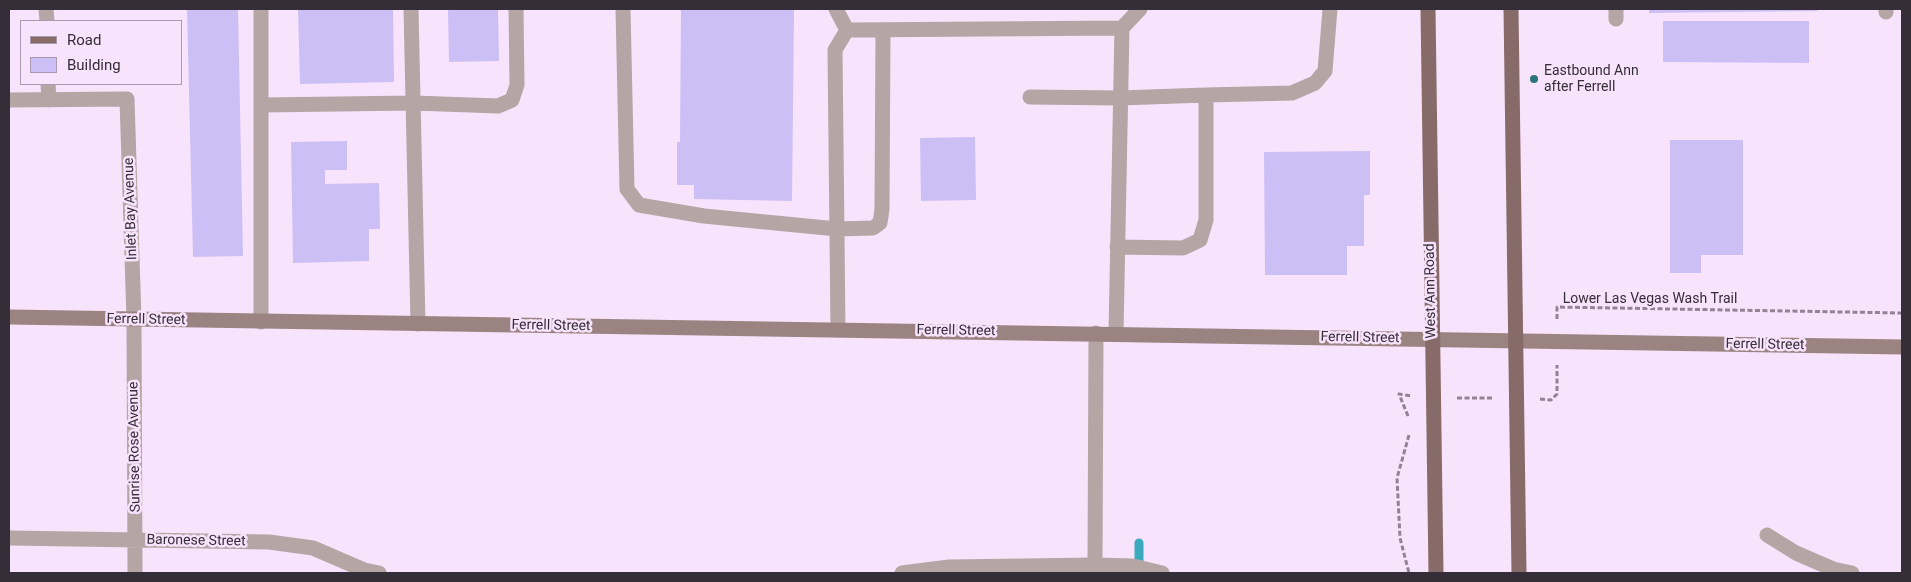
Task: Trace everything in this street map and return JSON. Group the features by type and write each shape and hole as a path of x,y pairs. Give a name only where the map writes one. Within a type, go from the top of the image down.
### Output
{"main road":[{"name":"West Ann Road","path":"1428,9 1436,573"},
{"path":"1511,9 1519,573"}],"street":[{"path":"261,9 261,322"},
{"path":"411,9 418,324"},
{"path":"262,104 414,103 498,106 512,100 517,85 516,9"},
{"path":"623,9 627,188 639,205 704,216 837,229 873,228 880,223 882,209 883,30"},
{"path":"836,9 847,30"},
{"path":"1116,334 1122,28 1140,9"},
{"path":"1030,97 1120,98 1292,93 1315,83 1324,70 1330,9"},
{"path":"847,30 1122,28"},
{"path":"838,330 836,50 847,30"},
{"path":"9,100 49,100 48,85"},
{"path":"1117,247 1183,248 1200,240 1206,220 1206,95"},
{"name":"Inlet Bay Avenue","path":"49,100 127,99 134,320"},
{"name":"Ferrell Street","path":"9,317 1902,347"},
{"name":"Sunrise Rose Avenue","path":"134,320 136,573"},
{"path":"1095,565 1096,334"},
{"path":"1767,535 1796,553 1833,569 1852,573"},
{"name":"Baronese Street","path":"9,538 269,542 313,548 364,570 379,573"},
{"path":"902,573 949,566 1095,565 1133,566 1162,573"}],"path":[{"name":"Lower Las Vegas Wash Trail","path":"1408,419 1408,412 1399,394 1433,398 1551,400 1557,394 1557,307 1902,313"},
{"path":"1409,433 1397,478 1400,538 1409,573"}],"building":[{"path":"187,9 238,9 243,256 193,257"},
{"path":"298,9 393,9 394,82 300,84"},
{"path":"448,9 498,9 499,61 449,62"},
{"path":"681,9 794,9 792,201 694,199 694,185 677,185 677,142 680,142"},
{"path":"1649,9 1817,9 1817,11 1649,13"},
{"path":"1663,21 1809,21 1809,63 1663,62"},
{"path":"975,137 976,200 921,201 920,138"},
{"path":"1670,140 1743,140 1743,255 1701,255 1701,273 1670,273"},
{"path":"347,141 347,170 325,170 325,184 379,183 380,229 369,229 369,261 293,263 291,142"},
{"path":"1370,151 1370,195 1364,195 1364,246 1347,246 1347,275 1265,275 1264,152"}],"waterway":[{"path":"1139,543 1139,571"}],"place":[{"name":"Eastbound Ann after Ferrell","path":"1534,79"}]}
